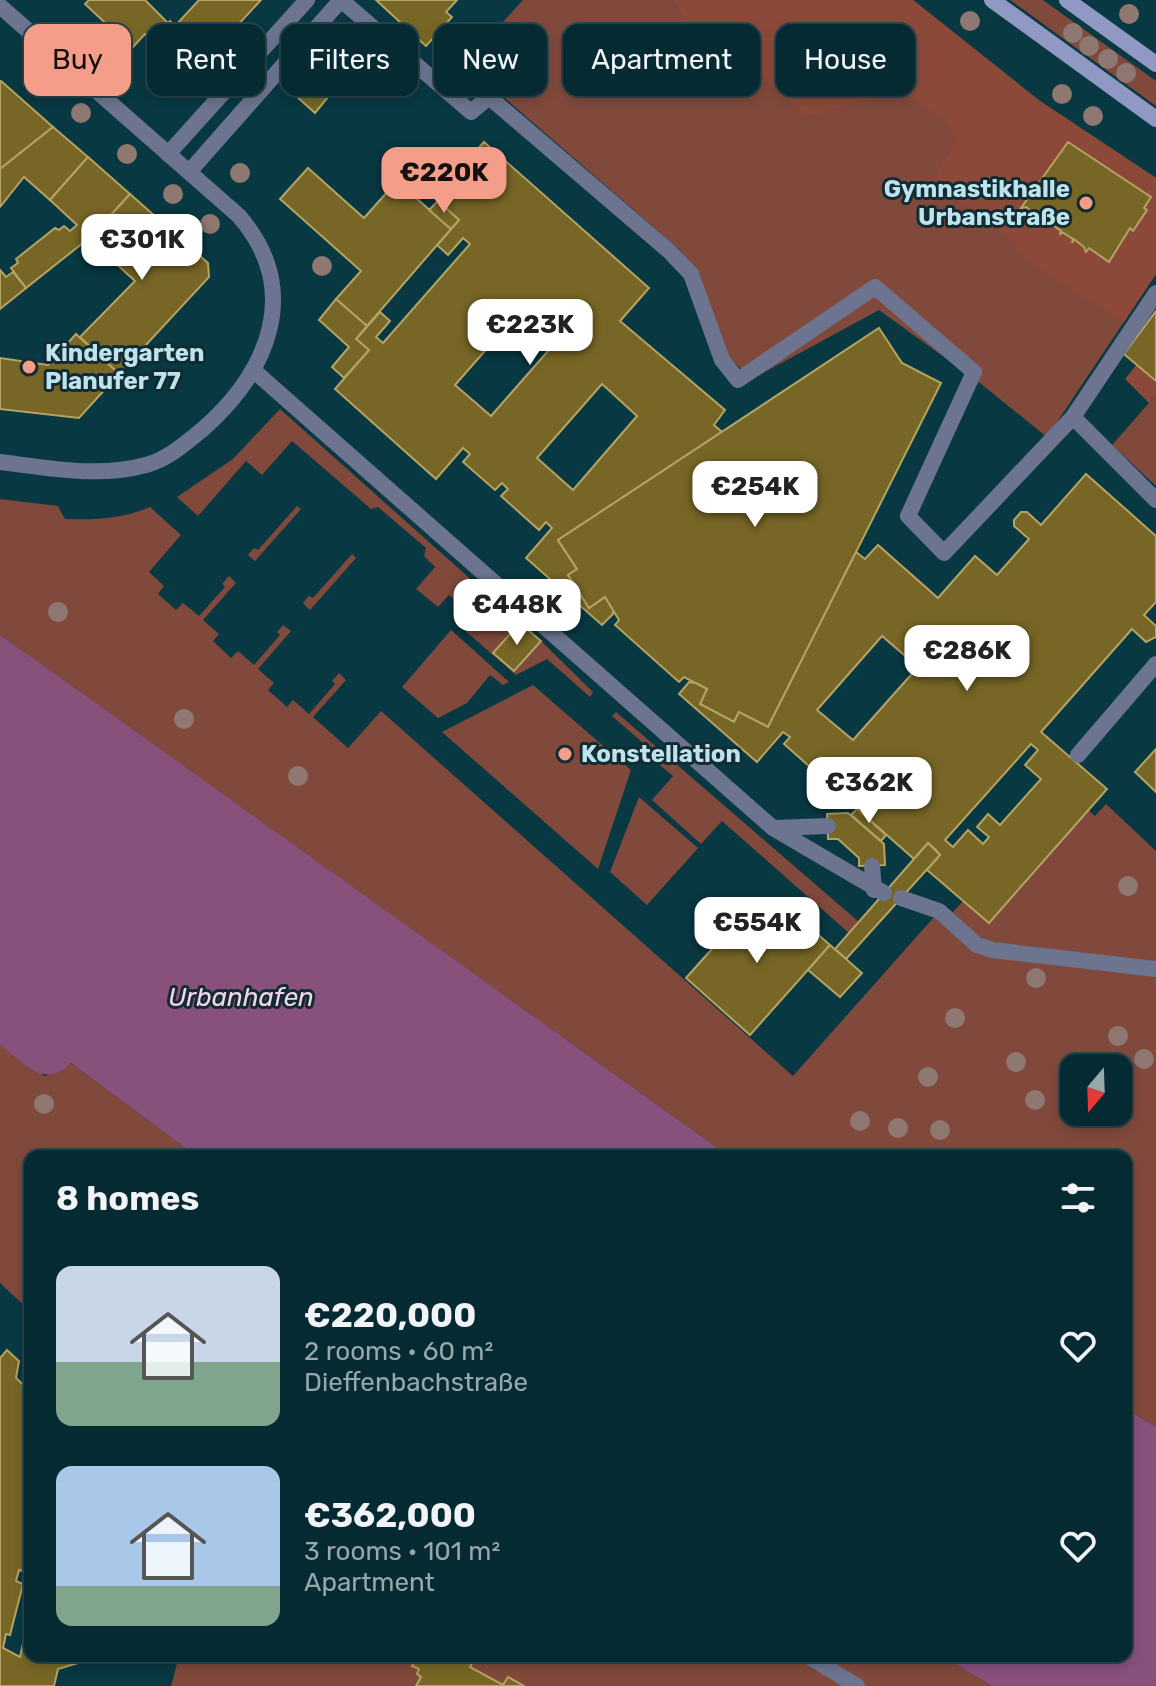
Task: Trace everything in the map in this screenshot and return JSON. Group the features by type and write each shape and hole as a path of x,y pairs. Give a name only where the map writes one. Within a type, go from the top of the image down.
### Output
{"main road":[{"path":"992,0 1156,119"},
{"path":"1067,0 1156,64"}],"street":[{"path":"168,154 307,0"},
{"path":"189,172 341,0 471,112 489,97 669,251 691,274 722,360 738,380 875,287 974,372 908,516 944,553 1073,417 1156,293"},
{"path":"0,6 239,216 258,238 269,263 274,312 253,370 213,420 180,447 146,465 112,470 78,471 0,462"},
{"path":"253,370 773,828 879,892 872,866"},
{"path":"1073,417 1156,500"},
{"path":"1078,755 1156,664"},
{"path":"773,828 828,826"},
{"path":"901,898 939,911 977,945 993,950 1156,969"},
{"path":"818,1662 857,1686"}],"shaded area":[{"path":"523,0 913,0 1040,101 1156,178 1156,274 1047,437 980,383 879,310 752,379 724,353 698,277 680,250 502,96 547,96 547,24 501,24"},
{"path":"674,0 913,0 1040,101 1156,178 1156,274 1124,322 1027,261 992,221 929,185 957,140 944,119 910,96 915,96 915,24 776,24 776,89 760,72 760,24 687,23"},
{"path":"1010,0 1043,0 1156,81 1156,106"},
{"path":"783,96 878,96 864,103 807,116"},
{"path":"1137,364 1156,381 1156,395 1149,403 1125,379"},
{"path":"1156,395 1156,486 1112,445"},
{"path":"280,409 485,592 468,611 449,595 438,607 416,589 435,567 424,556 426,548 378,507 371,509 292,441 262,475 246,461 198,516 177,497 233,459"},
{"path":"0,499 58,506 65,519 108,518 150,507 181,535 149,572 164,586 158,594 176,610 183,603 199,616 225,587 222,584 229,576 236,583 203,620 219,634 213,641 231,658 238,651 254,665 280,635 277,632 283,625 291,631 258,669 274,683 268,690 287,707 293,700 309,714 335,684 332,681 339,673 346,680 313,717 348,748 381,711 793,1076 934,917 970,949 1156,977 1156,1427 1132,1413 1132,1150 721,1150 0,635"},
{"path":"297,506 301,509 255,561 248,555 254,548 258,550"},
{"path":"352,554 356,558 310,610 303,603 309,596 313,598"},
{"path":"490,596 520,623 494,653 514,671 541,641 593,692 590,697 547,659 516,675 462,628"},
{"path":"451,630 509,682 503,685 490,675 467,703 438,718 402,687"},
{"path":"533,685 631,770 598,869 442,732"},
{"path":"616,712 859,922 849,933 722,821 701,844 652,800 673,776 649,756 650,749 612,716"},
{"path":"639,797 698,848 647,905 610,872"},
{"path":"1106,804 1156,851 1156,962 992,942 980,937 952,913 963,901 989,923 1088,810 1095,816"},
{"path":"0,1045 45,1076 71,1063 188,1150 24,1150 24,1305 0,1283"},
{"path":"177,1662 952,1662 992,1686 171,1686"}],"water":[{"name":"Urbanhafen","path":"0,635 721,1150 188,1150 71,1063 61,1071 43,1074 26,1066 0,1045"},
{"path":"1132,1413 1156,1427 1156,1686 992,1686 952,1662 1132,1662"}],"building":[{"path":"89,0 145,0 168,23 147,24 147,36 145,34 132,48 131,24 106,24 85,4"},
{"path":"199,0 261,0 239,24 177,24"},
{"path":"376,0 457,0 446,12 452,17 446,24 434,24 434,37 426,46 418,39 418,24 402,24"},
{"path":"0,82 53,127 0,169"},
{"path":"296,96 328,97 315,113"},
{"path":"53,127 88,157 50,200 24,177 0,207 0,169"},
{"path":"484,142 649,288 620,321 725,410 714,425 722,432 558,540 577,569 568,575 589,608 605,597 613,608 613,614 602,625 526,558 552,528 546,522 539,530 501,496 508,489 502,483 495,490 463,462 470,454 463,448 436,479 335,389 369,350 356,339 380,312 390,321 376,337 383,343 470,244 463,238 448,255 437,245 459,220 435,198","holes":["520,311 555,343 491,416 455,385","602,384 637,416 573,490 537,458"]},
{"name":"Gymnastikhalle Urbanstraße","path":"1068,142 1151,197 1144,208 1147,210 1133,231 1130,228 1109,262 1089,248 1086,252 1074,239 1072,243 1073,239 1062,232 1060,235 1061,231 1050,223 1048,227 1049,223 1038,216 1036,218 1037,215 1026,207 1021,208"},
{"path":"88,157 130,194 93,235 26,288 11,268 18,263 16,259 55,228 59,230 64,226 70,231 77,225 50,200"},
{"path":"308,168 364,218 397,181 451,229 367,326 336,299 361,271 280,199"},
{"path":"130,194 208,263 209,277 119,374 80,337 135,281 89,239"},
{"path":"438,201 459,220 451,229 429,210"},
{"path":"0,270 6,277 13,272 26,288 0,309"},
{"path":"336,299 367,326 356,339 369,350 344,378 332,367 349,347 319,320"},
{"path":"1156,311 1156,381 1124,354"},
{"path":"879,328 902,363 941,383 768,727 739,712 734,722 700,704 707,689 684,677 679,682 615,625 619,620 605,597 589,608 568,575 577,569 558,540"},
{"path":"76,334 119,374 79,418 0,409 0,358 48,365"},
{"path":"1086,474 1156,536 1156,602 1144,615 1156,626 1156,637 1146,642 1132,629 1041,732 1107,789 989,923 927,870 940,855 935,849 928,843 914,859 784,744 790,737 783,732 757,762 679,694 689,682 696,683 707,689 700,704 734,722 739,712 768,727 856,552 865,559 878,545 938,598 975,556 997,575 1029,539 1014,526 1014,520 1021,512 1027,512 1041,525","holes":["882,636 918,667 853,740 817,710","1031,744 1038,750 1025,765 1041,779 1000,825 988,814 977,827 989,837 983,844 968,830 953,847 945,840"]},
{"path":"520,623 541,641 514,671 493,653"},
{"path":"1156,749 1156,792 1135,772"},
{"path":"857,809 886,835 881,841 851,815"},
{"path":"848,813 884,844 885,865 859,866 859,858 838,839 828,839 827,814"},
{"path":"928,843 940,855 846,959 835,949"},
{"path":"752,904 774,924 788,908 830,945 750,1035 686,978"},
{"path":"830,945 862,973 840,997 808,970"},
{"path":"7,1350 19,1361 16,1378 24,1385 24,1571 19,1570 16,1581 23,1584 10,1635 6,1634 3,1648 20,1657 24,1639 24,1662 78,1662 58,1669 54,1686 0,1686 0,1358"},
{"path":"414,1662 473,1662 470,1667 503,1685 508,1677 524,1686 416,1686 421,1677 417,1674 419,1669 412,1666"}],"place":[{"name":"Gymnastikhalle Urbanstraße","path":"1086,203"},
{"name":"Kindergarten Planufer 77","path":"29,367"},
{"name":"Konstellation","path":"565,754"}]}
